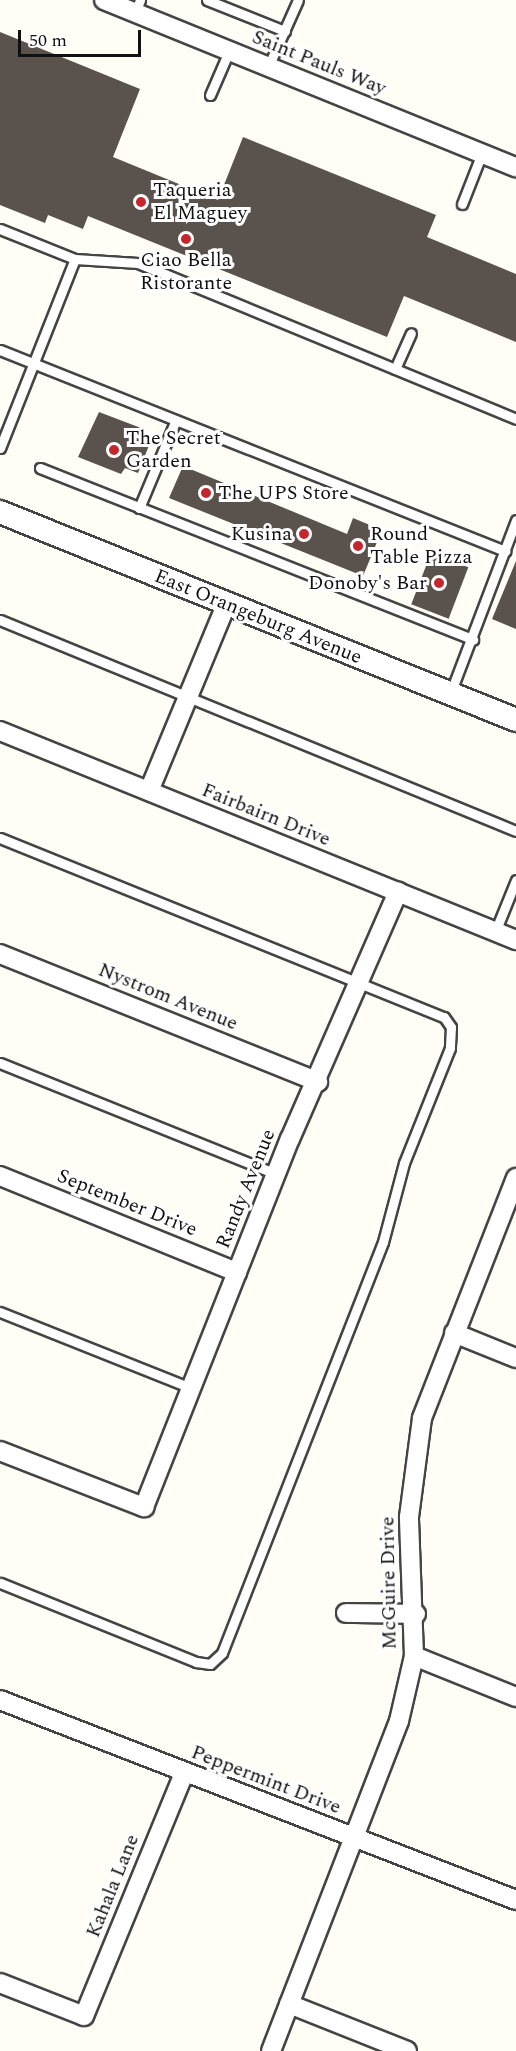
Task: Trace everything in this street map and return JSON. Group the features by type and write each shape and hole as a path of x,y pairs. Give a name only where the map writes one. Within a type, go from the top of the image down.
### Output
{"street":[{"name":"Saint Pauls Way","path":"104,0 137,6 229,51 516,167"},
{"name":"East Orangeburg Avenue","path":"0,512 516,720"},
{"path":"149,791 226,605"},
{"name":"Fairbairn Drive","path":"0,731 516,940"},
{"name":"Randy Avenue","path":"0,1451 144,1507 276,1174 318,1082 398,892"},
{"name":"Nystrom Avenue","path":"0,954 318,1082"},
{"name":"September Drive","path":"0,1176 237,1272"},
{"name":"McGuire Drive","path":"271,2051 399,1721 414,1656 416,1614 409,1517 415,1452 454,1333 516,1178"},
{"path":"454,1333 516,1358"},
{"path":"346,1613 416,1614"},
{"path":"414,1656 516,1697"},
{"name":"Peppermint Drive","path":"2,1707 184,1773 516,1900"},
{"name":"Kahala Lane","path":"0,1983 84,2016 184,1773"},
{"path":"289,2004 406,2051"}],"lane":[{"path":"207,0 285,31"},
{"path":"268,67 298,0"},
{"path":"210,95 229,51"},
{"path":"462,204 482,153"},
{"path":"0,229 75,259 138,263 516,419"},
{"path":"0,448 75,259"},
{"path":"395,369 411,333"},
{"path":"0,350 175,422 505,551"},
{"path":"139,508 175,422"},
{"path":"40,468 473,639"},
{"path":"450,693 473,639 516,520"},
{"path":"0,620 189,694 516,831"},
{"path":"0,838 444,1017 452,1027 450,1048 404,1163 382,1242 222,1653 210,1664 196,1662 0,1583"},
{"path":"495,932 516,880"},
{"path":"0,1064 276,1174"},
{"path":"0,1312 190,1388"}],"building":[{"path":"0,32 140,89 113,157 218,200 243,137 436,215 427,237 516,274 516,342 404,296 387,337 88,216 83,229 48,215 45,223 0,205"},
{"name":"The Secret Garden","path":"99,412 141,428 137,438 150,443 138,473 125,468 121,474 78,457"},
{"path":"183,466 347,534 353,518 382,530 363,576 169,498"},
{"path":"431,553 468,567 449,619 411,604"},
{"path":"516,561 516,629 492,619"}],"place":[{"name":"Taqueria El Maguey","path":"141,202"},
{"name":"Ciao Bella Ristorante","path":"186,239"},
{"name":"The Secret Garden","path":"114,450"},
{"name":"The UPS Store","path":"206,493"},
{"name":"Kusina","path":"304,534"},
{"name":"Round Table Pizza","path":"358,546"},
{"name":"Donoby's Bar","path":"439,583"}]}
